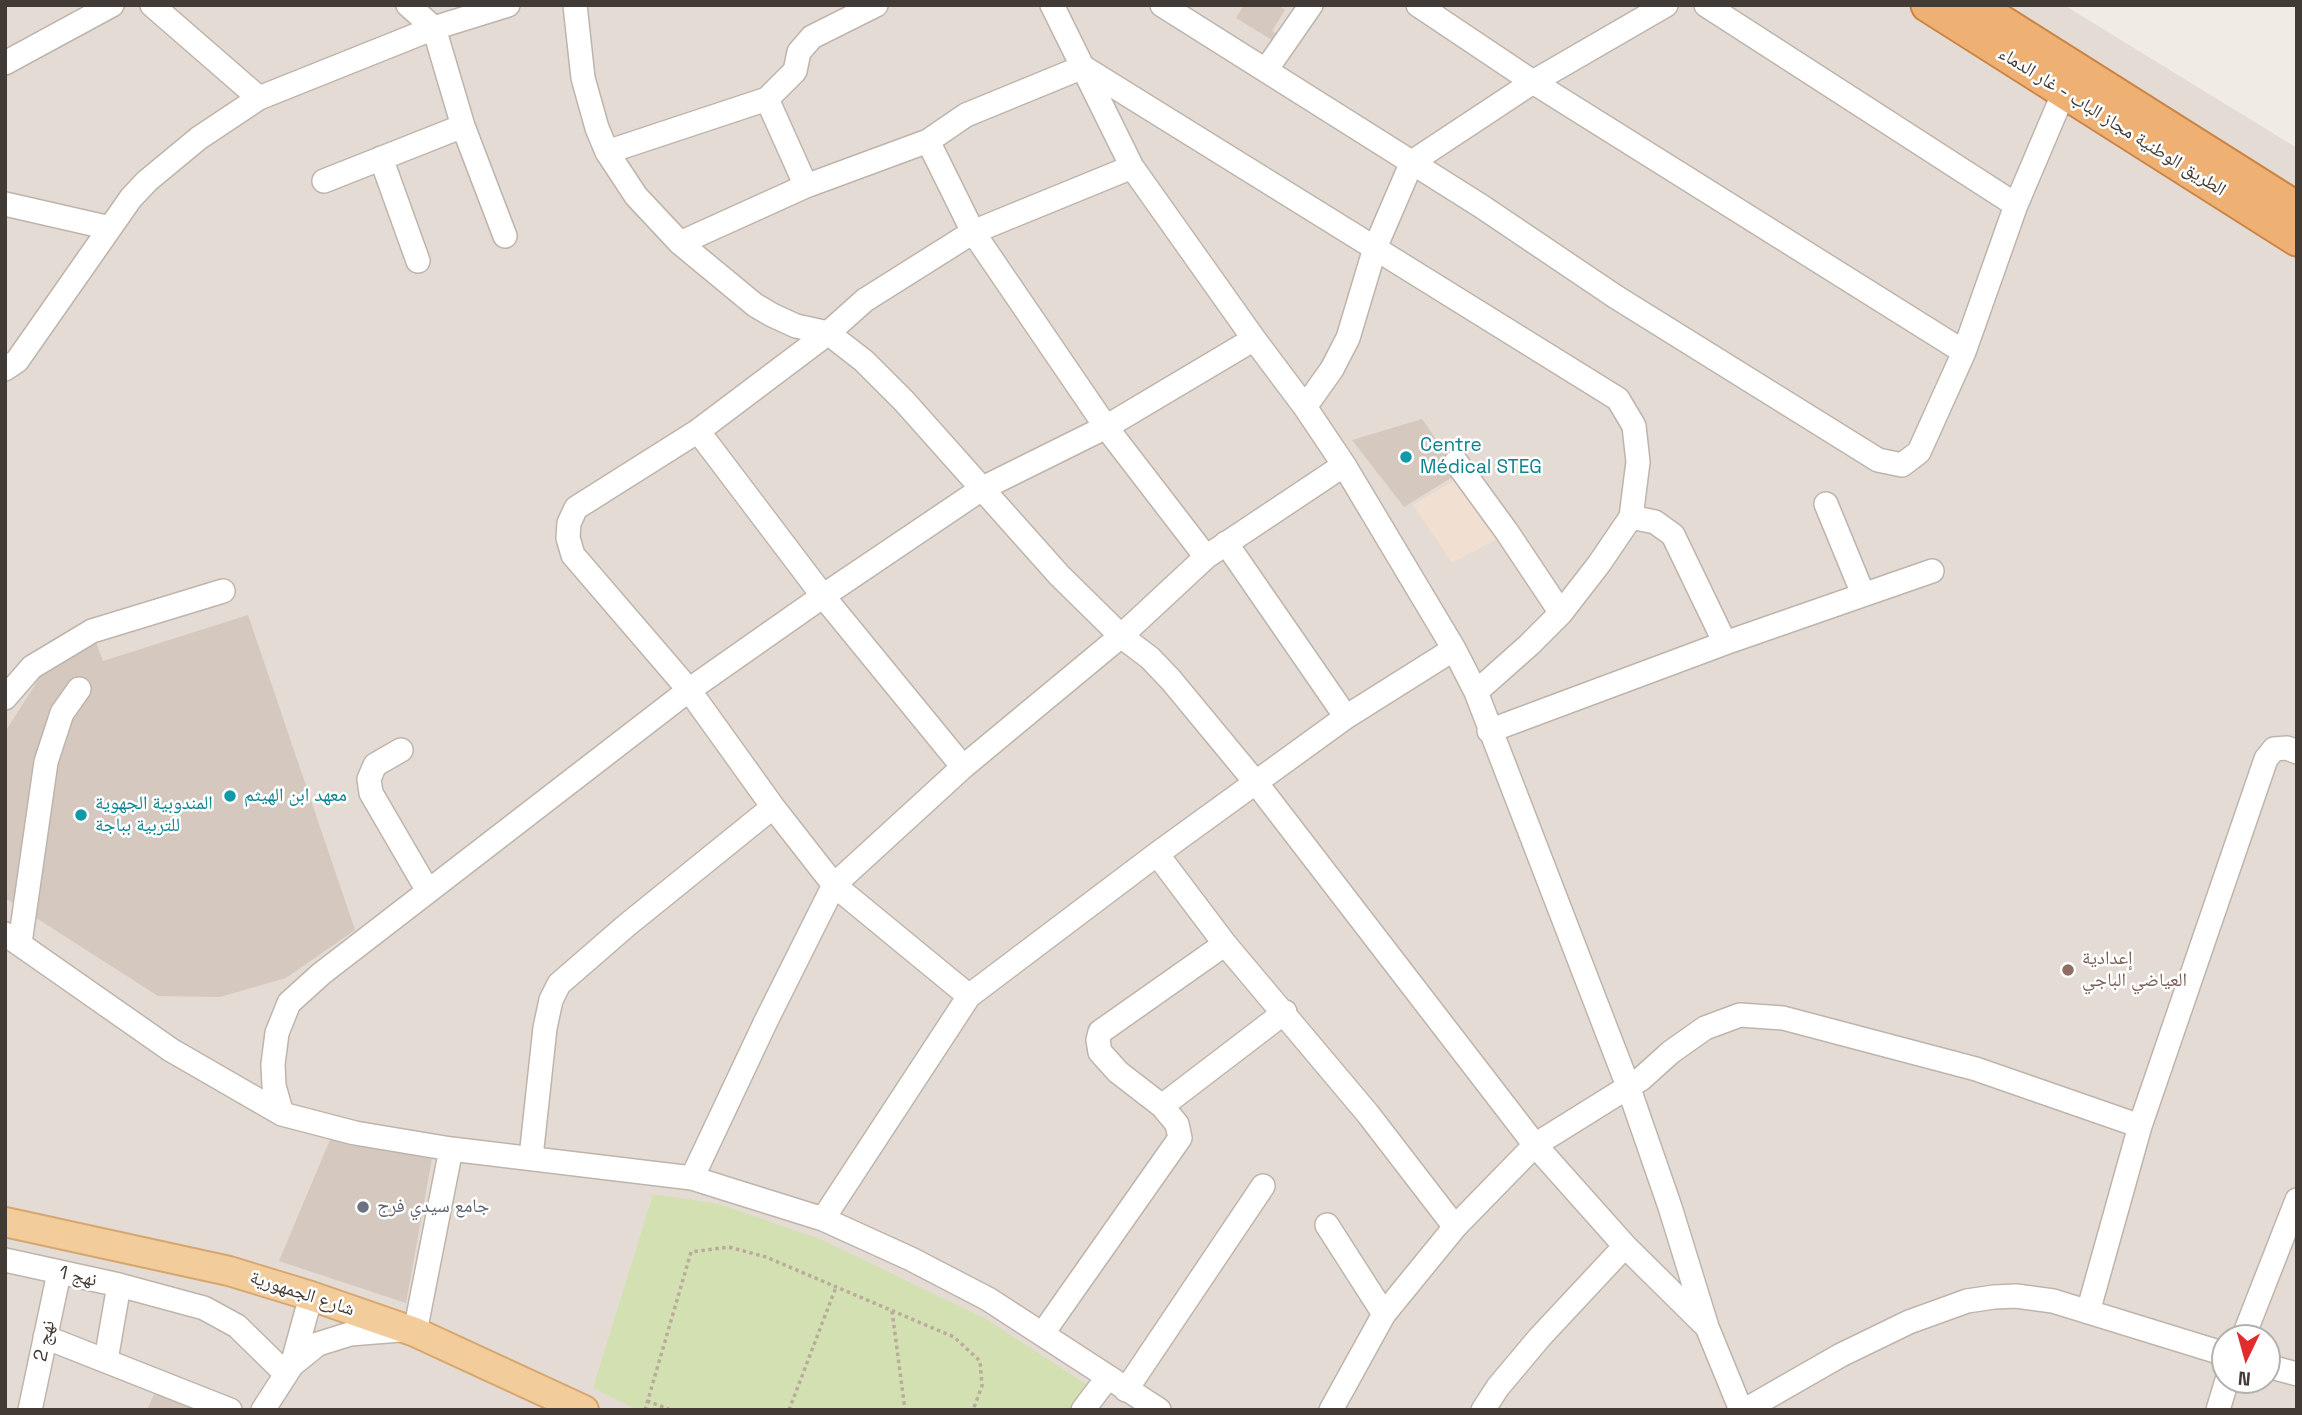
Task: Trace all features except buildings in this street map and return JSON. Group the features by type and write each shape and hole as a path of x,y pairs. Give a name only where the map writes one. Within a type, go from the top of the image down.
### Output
{"highway":[{"name":"الطريق الوطنية مجاز الباب - غار الدماء","path":"1928,5 2297,239"},
{"name":"الطريق الوطنية مجاز الباب - غار الدماء","path":"1974,5 2297,209"}],"main road":[{"name":"شارع الجمهورية","path":"5,1222 229,1272 312,1296 411,1331 584,1410"}],"street":[{"path":"5,63 112,5"},
{"path":"152,5 259,98"},
{"path":"408,5 434,28 463,126 505,236"},
{"path":"5,369 17,361 131,198 147,181 199,138 259,98 434,28 508,5"},
{"path":"607,152 767,99 795,71 799,52 812,37 876,5"},
{"path":"1052,5 1132,167 1344,465 1454,649 1476,692 1628,1086 1670,1207 1707,1327 1743,1410 1909,1322 1967,1301 1994,1297 2016,1296 2053,1301 2211,1350"},
{"path":"1161,5 1481,206 1616,297 1878,460 1902,465 1919,452 1964,352 2016,205 2064,92"},
{"path":"1266,70 1311,5"},
{"path":"1305,407 1332,369 1348,338 1375,248 1412,162 1533,82 1666,5"},
{"path":"1706,5 2016,205"},
{"path":"1425,7 1533,82 1964,352"},
{"path":"582,9 583,78 597,128 607,152 636,196 680,243 755,305 796,326 828,333 864,361 904,401 1059,575 1171,680 1256,783 1535,1145 1625,1246 1707,1327"},
{"path":"680,243 806,186 928,141 965,115 1083,67"},
{"path":"1083,67 1618,399 1634,426 1638,462 1631,517 1561,613 1530,645 1476,692"},
{"path":"767,99 806,186"},
{"path":"324,181 463,126"},
{"path":"928,141 973,232 1107,427 1206,557"},
{"path":"381,158 418,261"},
{"path":"969,996 834,885 773,807 689,690 573,555 568,538 569,523 576,508 698,431 828,333 865,300 973,232 1132,167"},
{"path":"5,204 110,228"},
{"path":"282,1114 274,1086 273,1064 277,1033 289,1003 321,974 689,690 822,596 983,488 1107,427 1254,339"},
{"path":"698,431 822,596 963,766"},
{"path":"1456,462 1561,613"},
{"path":"692,1178 834,885 963,766 1121,636 1206,557 1344,465"},
{"path":"1826,504 1863,594"},
{"path":"1631,517 1655,522 1672,535 1726,643"},
{"path":"1226,543 1346,717"},
{"path":"1489,731 1931,571"},
{"path":"5,698 32,667 92,631 223,591"},
{"path":"823,1219 969,996 1346,717 1454,649"},
{"path":"79,689 62,713 46,762 13,939 171,1050 282,1114 355,1133 452,1149 692,1178 823,1219 953,1280 1043,1333 1160,1410"},
{"path":"2088,1312 2140,1126 2266,759 2274,749 2287,748 2297,752"},
{"path":"401,750 375,765 369,779 371,793 428,891"},
{"path":"531,1157 545,1028 551,1000 559,984 627,925 773,807"},
{"path":"1157,855 1226,944 1368,1114 1455,1227"},
{"path":"1043,1333 1180,1138 1177,1124 1162,1107 1118,1072 1100,1052 1100,1032 1226,944"},
{"path":"1162,1107 1284,1012"},
{"path":"1331,1410 1384,1314 1455,1227 1535,1145 1641,1079 1671,1052 1704,1028 1740,1015 1783,1018 1976,1069 2140,1126"},
{"path":"289,1369 318,1344 350,1334 411,1331 452,1149"},
{"path":"1083,1410 1117,1384 1263,1186"},
{"path":"2248,1324 2297,1200"},
{"path":"1327,1225 1384,1314"},
{"path":"1483,1410 1498,1387 1540,1337 1625,1246"},
{"name":"نهج 1","path":"5,1260 119,1285 106,1360"},
{"name":"نهج 2","path":"30,1410 59,1273"},
{"path":"119,1285 204,1308 237,1326 289,1369"},
{"path":"263,1410 289,1369 312,1296"},
{"path":"46,1337 230,1410"}],"path":[{"path":"645,1410 691,1252 729,1247 766,1257 954,1337 980,1361 982,1386 973,1410"},
{"path":"789,1410 836,1287"},
{"path":"892,1311 905,1410"},
{"path":"647,1401 671,1410"}],"shaded area":[{"path":"5,5 2064,5 2297,148 2297,1410 5,1410"},
{"path":"1475,468 1516,529 1452,563 1413,505"}],"green space":[{"path":"653,1194 719,1204 820,1239 986,1319 1089,1386 1072,1410 638,1410 593,1388"}],"place":[{"name":"Centre Médical STEG","path":"1406,457"},
{"name":"معهد ابن الهيثم","path":"230,796"},
{"name":"المندوبية الجهوية للتربية بباجة","path":"81,815"},
{"name":"إعدادية العياضي الباجي","path":"2068,970"},
{"name":"جامع سيدي فرج","path":"363,1207"}]}
